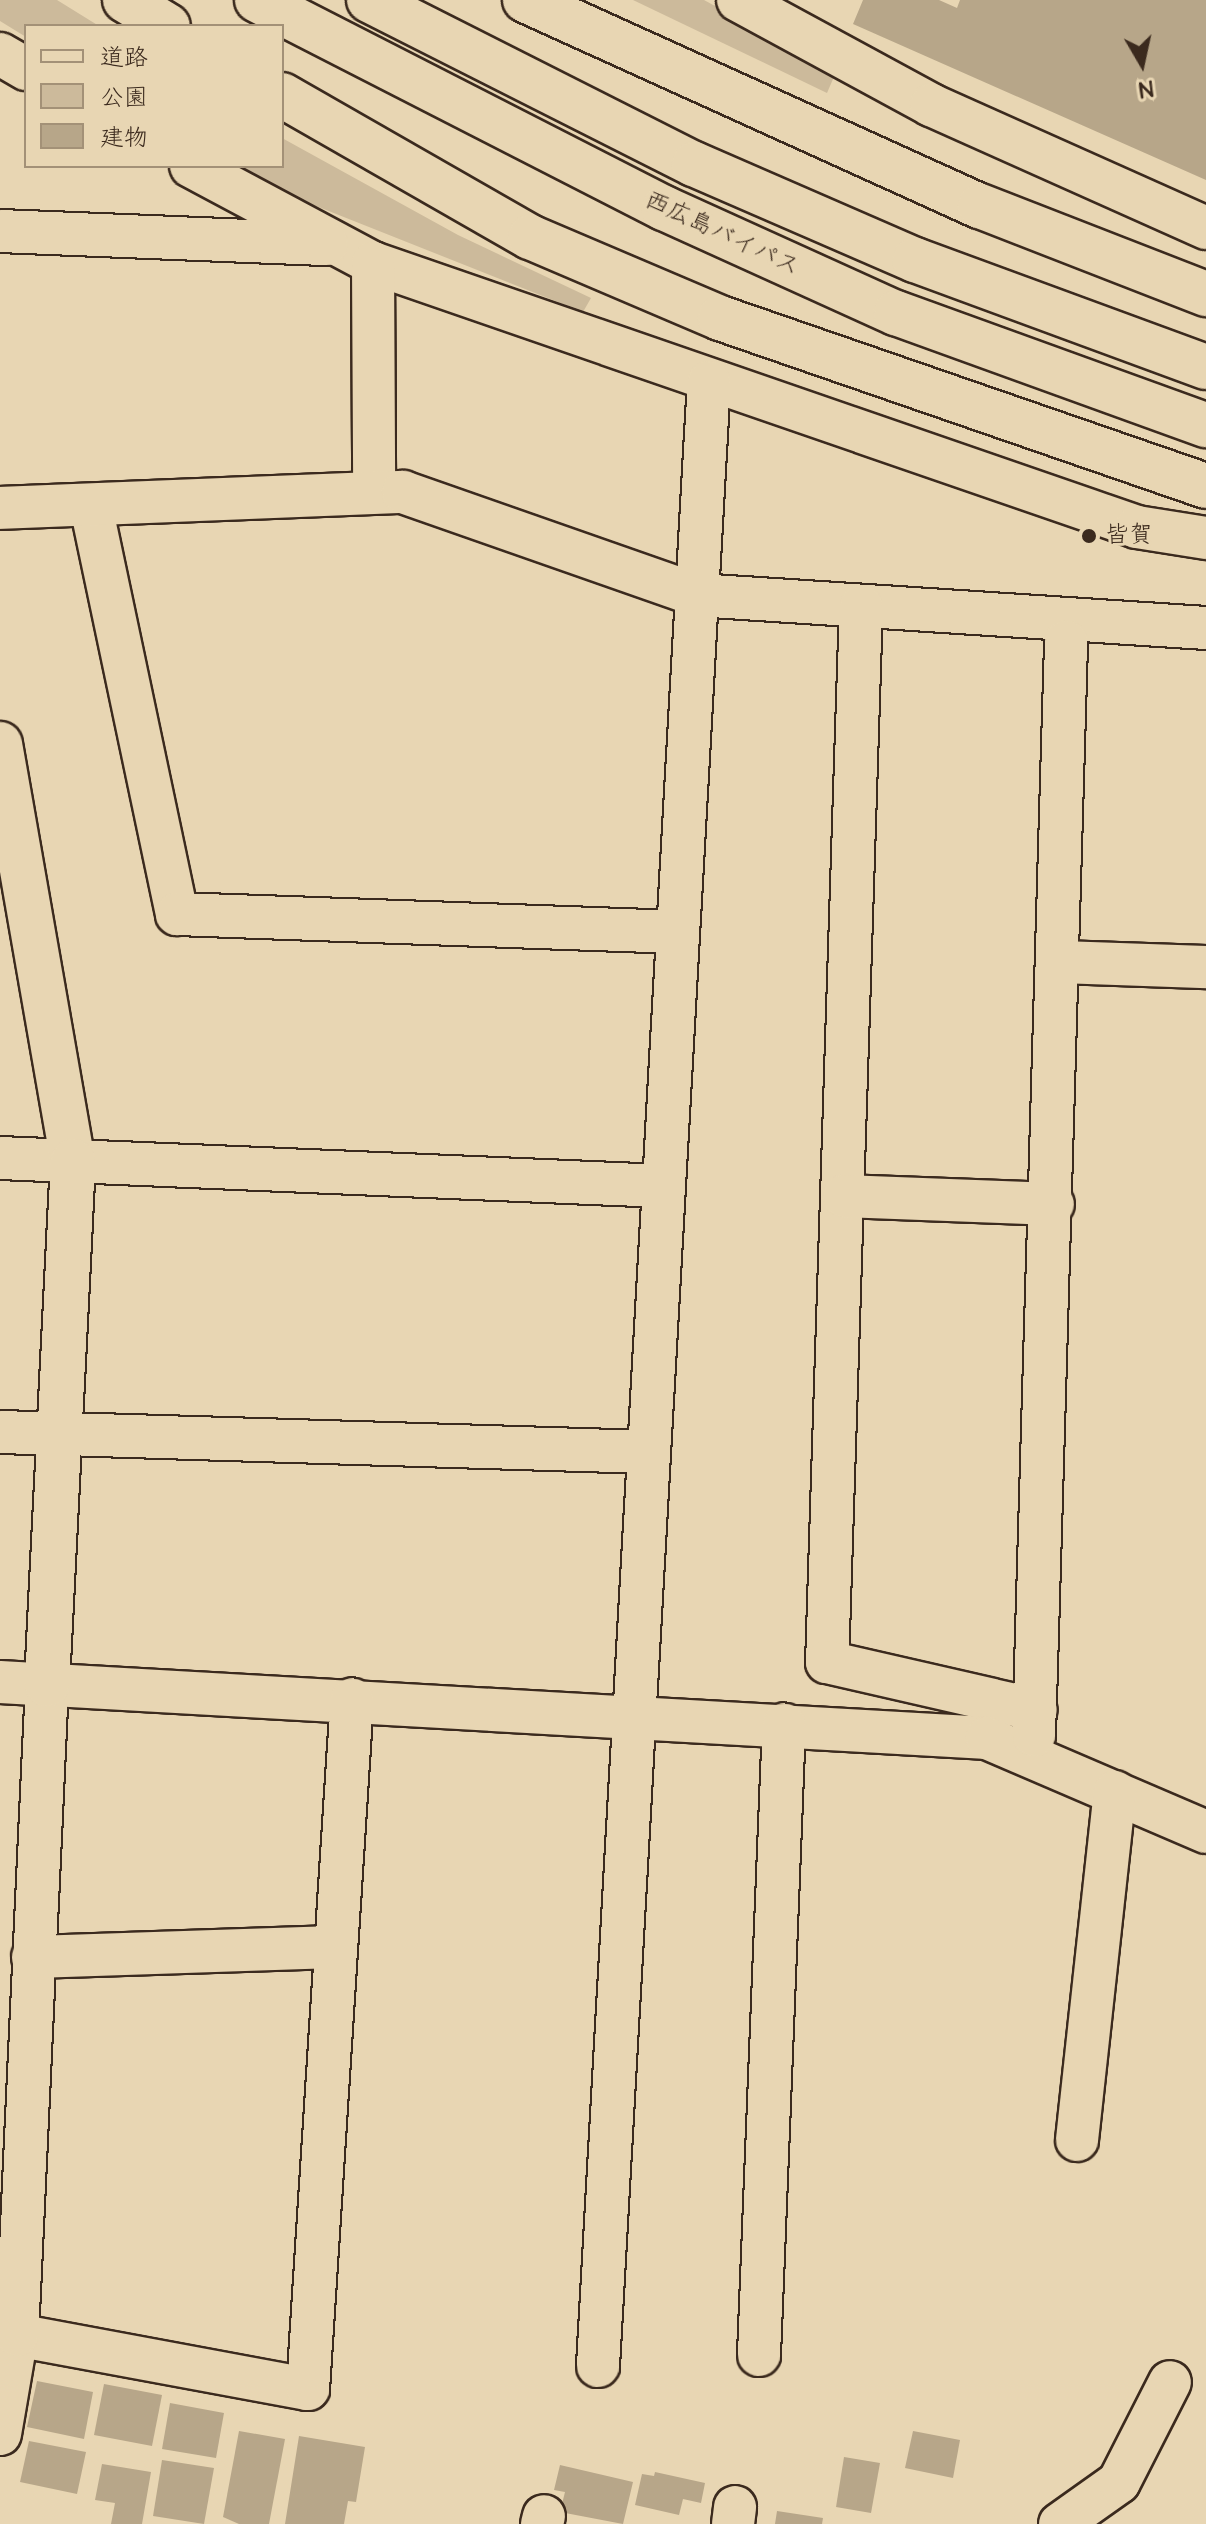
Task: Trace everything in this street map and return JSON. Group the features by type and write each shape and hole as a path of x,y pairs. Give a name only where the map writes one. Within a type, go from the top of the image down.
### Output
{"main road":[{"path":"125,0 165,24"},
{"name":"西広島バイパス","path":"257,0 651,201 896,313 1206,425"},
{"path":"369,0 694,164 915,260 1206,367"},
{"path":"525,0 980,206 1206,294"},
{"path":"284,96 530,237 720,318 1206,486"},
{"path":"0,744 10,858 73,1161 47,1684"}],"street":[{"path":"738,0 931,105 1206,228"},
{"path":"0,54 24,68"},
{"path":"195,168 373,263 709,382 1137,527 1206,538"},
{"path":"0,231 335,245"},
{"path":"373,263 374,491"},
{"path":"598,2366 709,382"},
{"path":"0,508 403,492 697,595 1206,628"},
{"path":"91,506 177,914 678,932"},
{"path":"861,606 827,1662 1036,1710"},
{"path":"1033,1754 1053,1204 1066,641"},
{"path":"1060,962 1206,967"},
{"path":"0,1158 662,1186"},
{"path":"844,1196 1053,1204"},
{"path":"0,1432 647,1452"},
{"path":"0,1682 352,1699 987,1738 1033,1754 1206,1832"},
{"path":"0,2434 33,1957 47,1684"},
{"path":"8,2334 308,2389 352,1699"},
{"path":"759,2355 784,1724"},
{"path":"1077,2140 1115,1792"},
{"path":"33,1957 336,1947"},
{"path":"1060,2524 1119,2482 1170,2382"}],"green space":[{"path":"0,0 57,0 96,24 24,24 24,36 0,21"},
{"path":"633,0 704,0 836,72 827,93"},
{"path":"284,139 458,235 591,298 583,312 306,202 243,168 284,168"}],"building":[{"path":"863,0 939,0 957,8 960,0 1206,0 1206,180 853,24"},
{"path":"37,2381 93,2392 84,2439 27,2427"},
{"path":"104,2384 162,2395 152,2446 94,2435"},
{"path":"170,2403 224,2413 216,2458 162,2449"},
{"path":"239,2431 285,2439 269,2524 239,2524 223,2517"},
{"path":"913,2431 960,2440 953,2478 905,2468"},
{"path":"299,2436 365,2447 356,2502 348,2501 344,2524 285,2524"},
{"path":"29,2441 86,2452 77,2494 20,2482"},
{"path":"844,2457 880,2463 871,2513 836,2507"},
{"path":"162,2460 214,2468 204,2524 153,2516"},
{"path":"102,2464 151,2472 142,2524 111,2524 115,2503 95,2500"},
{"path":"560,2465 633,2482 623,2524 560,2512 565,2492 554,2490"},
{"path":"655,2472 705,2483 701,2503 683,2499 679,2515 635,2505 642,2474 654,2476"},
{"path":"777,2511 823,2518 822,2524 775,2524"}],"place":[{"name":"皆賀","path":"1089,536"}]}
